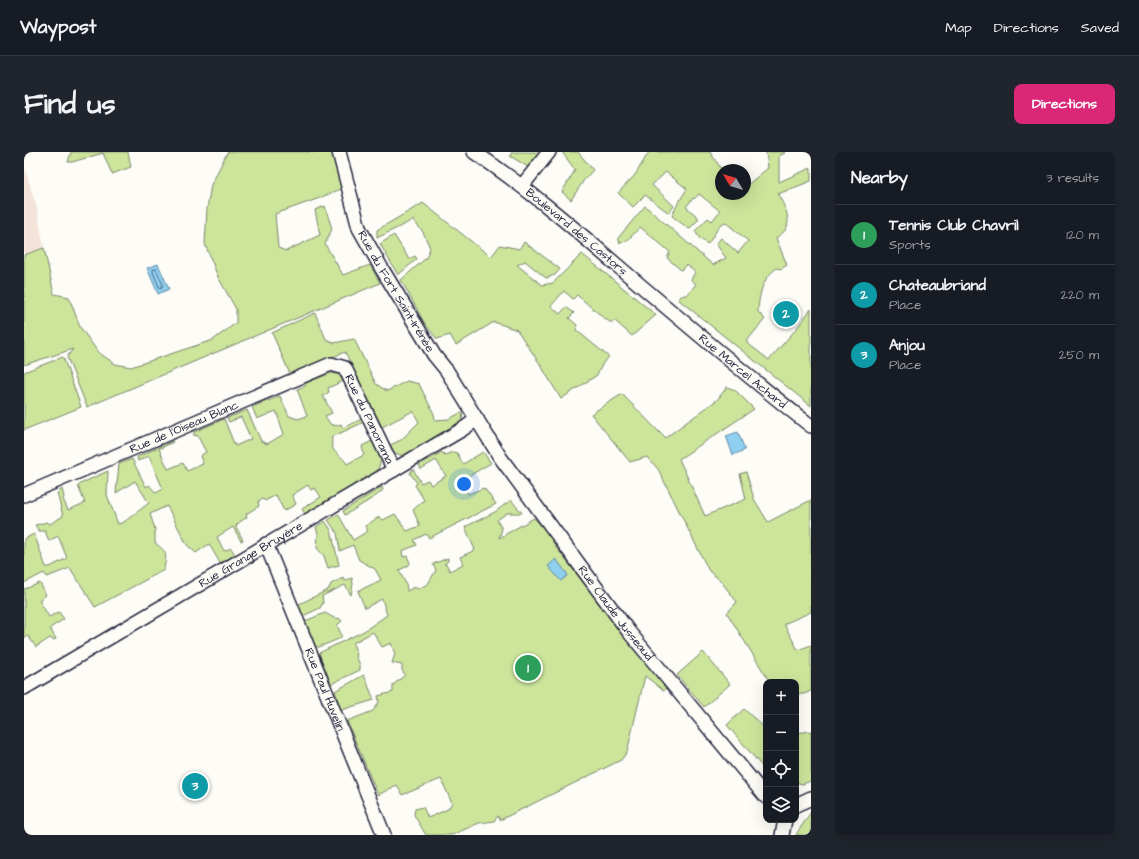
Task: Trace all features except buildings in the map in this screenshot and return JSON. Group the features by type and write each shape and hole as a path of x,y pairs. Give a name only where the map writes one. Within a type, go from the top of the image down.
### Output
{"street":[{"name":"Rue du Fort Saint-Irénée","path":"339,152 359,228 434,355 447,371 477,419"},
{"name":"Boulevard des Castors","path":"474,152 543,203 676,316"},
{"path":"522,186 549,152"},
{"name":"Rue Marcel Achard","path":"676,316 760,386 811,426"},
{"name":"Rue de l'Oiseau Blanc","path":"24,495 331,364 345,368"},
{"name":"Rue du Panorama","path":"345,368 394,470"},
{"name":"Rue Grange Bruyère","path":"24,688 266,544 394,470 477,419"},
{"name":"Rue Claude Jusseaud","path":"477,419 500,457 629,632 763,793"},
{"name":"Rue Paul Huvelin","path":"266,544 384,835"},
{"path":"799,804 811,798"},
{"path":"782,835 784,823"}],"shaded area":[{"path":"24,165 37,209 44,248 24,255"}],"green space":[{"path":"71,152 128,152 131,167 112,174 103,153 68,162"},
{"path":"228,152 339,152 348,186 275,214 278,248 286,251 320,235 315,210 325,206 332,229 325,244 343,275 370,265 380,283 87,407 67,357 73,349 24,365 24,255 44,248 54,294 69,297 80,327 98,352 115,364 131,367 213,340 236,323 236,309 218,277 205,244 207,209 211,185"},
{"path":"512,152 540,152 528,167 510,156"},
{"path":"562,152 578,152 593,170 584,180 571,200 562,192 575,170"},
{"path":"649,152 710,152 718,164 715,164 715,200 751,200 751,182 768,168 766,152 785,153 779,156 779,182 811,168 811,181 778,194 786,211 788,225 783,233 776,238 787,265 781,269 777,268 772,272 762,287 758,312 765,319 746,342 769,360 797,328 811,309 811,406 679,300 679,297 688,294 696,284 691,280 695,272 687,265 681,270 667,258 670,252 640,227 628,240 620,243 618,238 645,206 713,265 726,258 716,244 721,238 738,253 748,241 725,222 720,225 708,244 700,239 695,231 708,218 712,221 720,211 699,194 694,199 693,198 686,207 698,217 698,220 689,229 672,216 687,189 666,172 652,185 674,206 669,213 645,195 633,207 618,193 635,175"},
{"path":"423,203 491,257 500,245 519,249 524,242 560,269 555,275 546,278 525,261 517,265 542,285 553,283 582,254 656,315 632,336 614,320 612,323 605,319 577,295 573,299 564,291 551,306 560,314 566,307 574,313 569,318 577,325 576,330 609,357 603,363 597,375 561,399 517,330 494,322 456,345 450,335 437,339 425,324 401,280 426,258 430,248 423,232 413,220 377,238 377,230"},
{"path":"394,235 409,259 415,256 417,259 398,275 380,244"},
{"path":"315,313 326,339 334,343 354,339 376,384 387,391 407,381 419,384 434,414 435,420 449,419 460,413 463,414 461,424 406,457 395,453 390,445 401,440 419,422 413,411 382,427 345,352 290,374 272,333"},
{"path":"63,357 81,407 24,430 24,372"},
{"path":"331,373 339,375 343,381 328,388 329,392 323,396 332,413 325,416 331,425 333,424 334,426 341,424 343,428 362,419 364,422 332,437 332,447 347,464 364,455 362,446 374,440 382,458 377,472 305,514 302,509 321,497 315,488 311,490 308,485 292,495 296,504 284,511 276,495 265,501 263,499 258,501 259,506 246,514 247,517 237,524 236,527 243,540 241,541 233,527 217,537 224,551 231,548 235,555 220,563 209,544 196,553 187,545 167,506 150,514 155,529 155,543 163,549 166,555 164,570 95,607 70,568 47,577 44,573 24,583 24,539 34,534 46,567 50,567 67,558 58,536 49,541 45,531 39,531 35,525 47,522 50,524 63,516 57,493 62,489 63,499 68,510 85,503 78,486 108,471 107,495 118,524 124,522 149,503 135,481 116,493 119,464 132,459 146,487 149,485 156,493 163,489 149,456 138,461 137,457 172,441 173,442 159,449 168,469 183,463 187,471 203,464 200,456 206,452 197,435 194,436 194,432 224,419 235,446 251,439 241,417 229,422 227,418 247,410 261,441 267,444 284,434 276,411 257,419 252,407 280,396 289,416 298,419 307,416 297,389 305,386 306,383"},
{"path":"727,387 735,390 754,409 679,459 705,516 746,499 740,474 746,472 754,499 768,522 811,500 811,612 784,624 798,650 811,645 811,691 804,694 799,694 799,679 768,679 727,613 737,602 720,580 709,571 658,469 647,457 630,462 591,414 622,394 665,438 717,400"},
{"path":"442,452 445,455 453,452 457,453 463,464 483,452 491,463 462,480 468,494 484,488 496,504 429,538 426,534 414,540 417,545 402,551 403,557 407,556 410,563 408,566 399,570 406,584 407,591 414,587 418,589 428,584 436,570 433,564 448,558 448,561 444,564 446,564 450,571 463,564 460,557 475,550 465,527 495,512 511,500 522,513 507,513 497,520 502,529 499,538 534,518 557,543 555,546 620,630 668,684 664,691 645,676 627,752 621,760 500,820 498,816 494,821 479,823 452,835 426,835 414,815 415,809 423,807 428,818 448,809 452,803 441,779 402,795 397,785 378,795 347,721 373,711 379,702 378,696 393,692 393,685 405,675 402,670 402,665 392,663 395,654 391,643 382,647 373,632 353,643 360,665 360,670 331,684 319,653 364,631 387,615 382,599 365,608 358,591 381,580 375,569 359,560 353,545 340,551 337,533 328,520 338,514 353,540 368,531 365,526 379,517 383,520 395,514 407,531 420,526 413,510 424,500 415,485 417,483 410,473 413,469 421,483 428,480 431,485 446,476 436,460 421,469 419,465"},
{"path":"382,487 383,490 376,496 345,515 343,511"},
{"path":"325,521 331,530 339,565 328,568 324,556 317,548 318,534 316,527"},
{"path":"343,578 345,581 352,578 353,584 351,595 345,585 322,596 323,603 320,608 303,616 297,605 328,590 331,584"},
{"path":"40,583 46,595 39,600 49,617 59,612 64,619 50,628 56,639 53,640 50,638 36,647 28,636 24,638 24,588 25,589"},
{"path":"325,613 336,619 339,618 342,621 337,625 341,638 316,647 305,621"},
{"path":"703,652 730,684 704,707 677,675"},
{"path":"364,675 374,700 341,710 335,691"},
{"path":"744,709 763,726 763,767 727,725"},
{"path":"811,731 811,781 802,784 799,783 799,733"},
{"path":"811,812 811,835 796,835 797,833"}],"water":[{"path":"158,264 169,289 158,294 147,268"},
{"path":"738,432 745,450 733,455 726,436"},
{"path":"556,559 568,575 561,581 548,566"}],"place":[{"name":"Chateaubriand","path":"786,314"},
{"name":"Tennis Club Chavril","path":"528,668"},
{"name":"Anjou","path":"195,786"}]}
